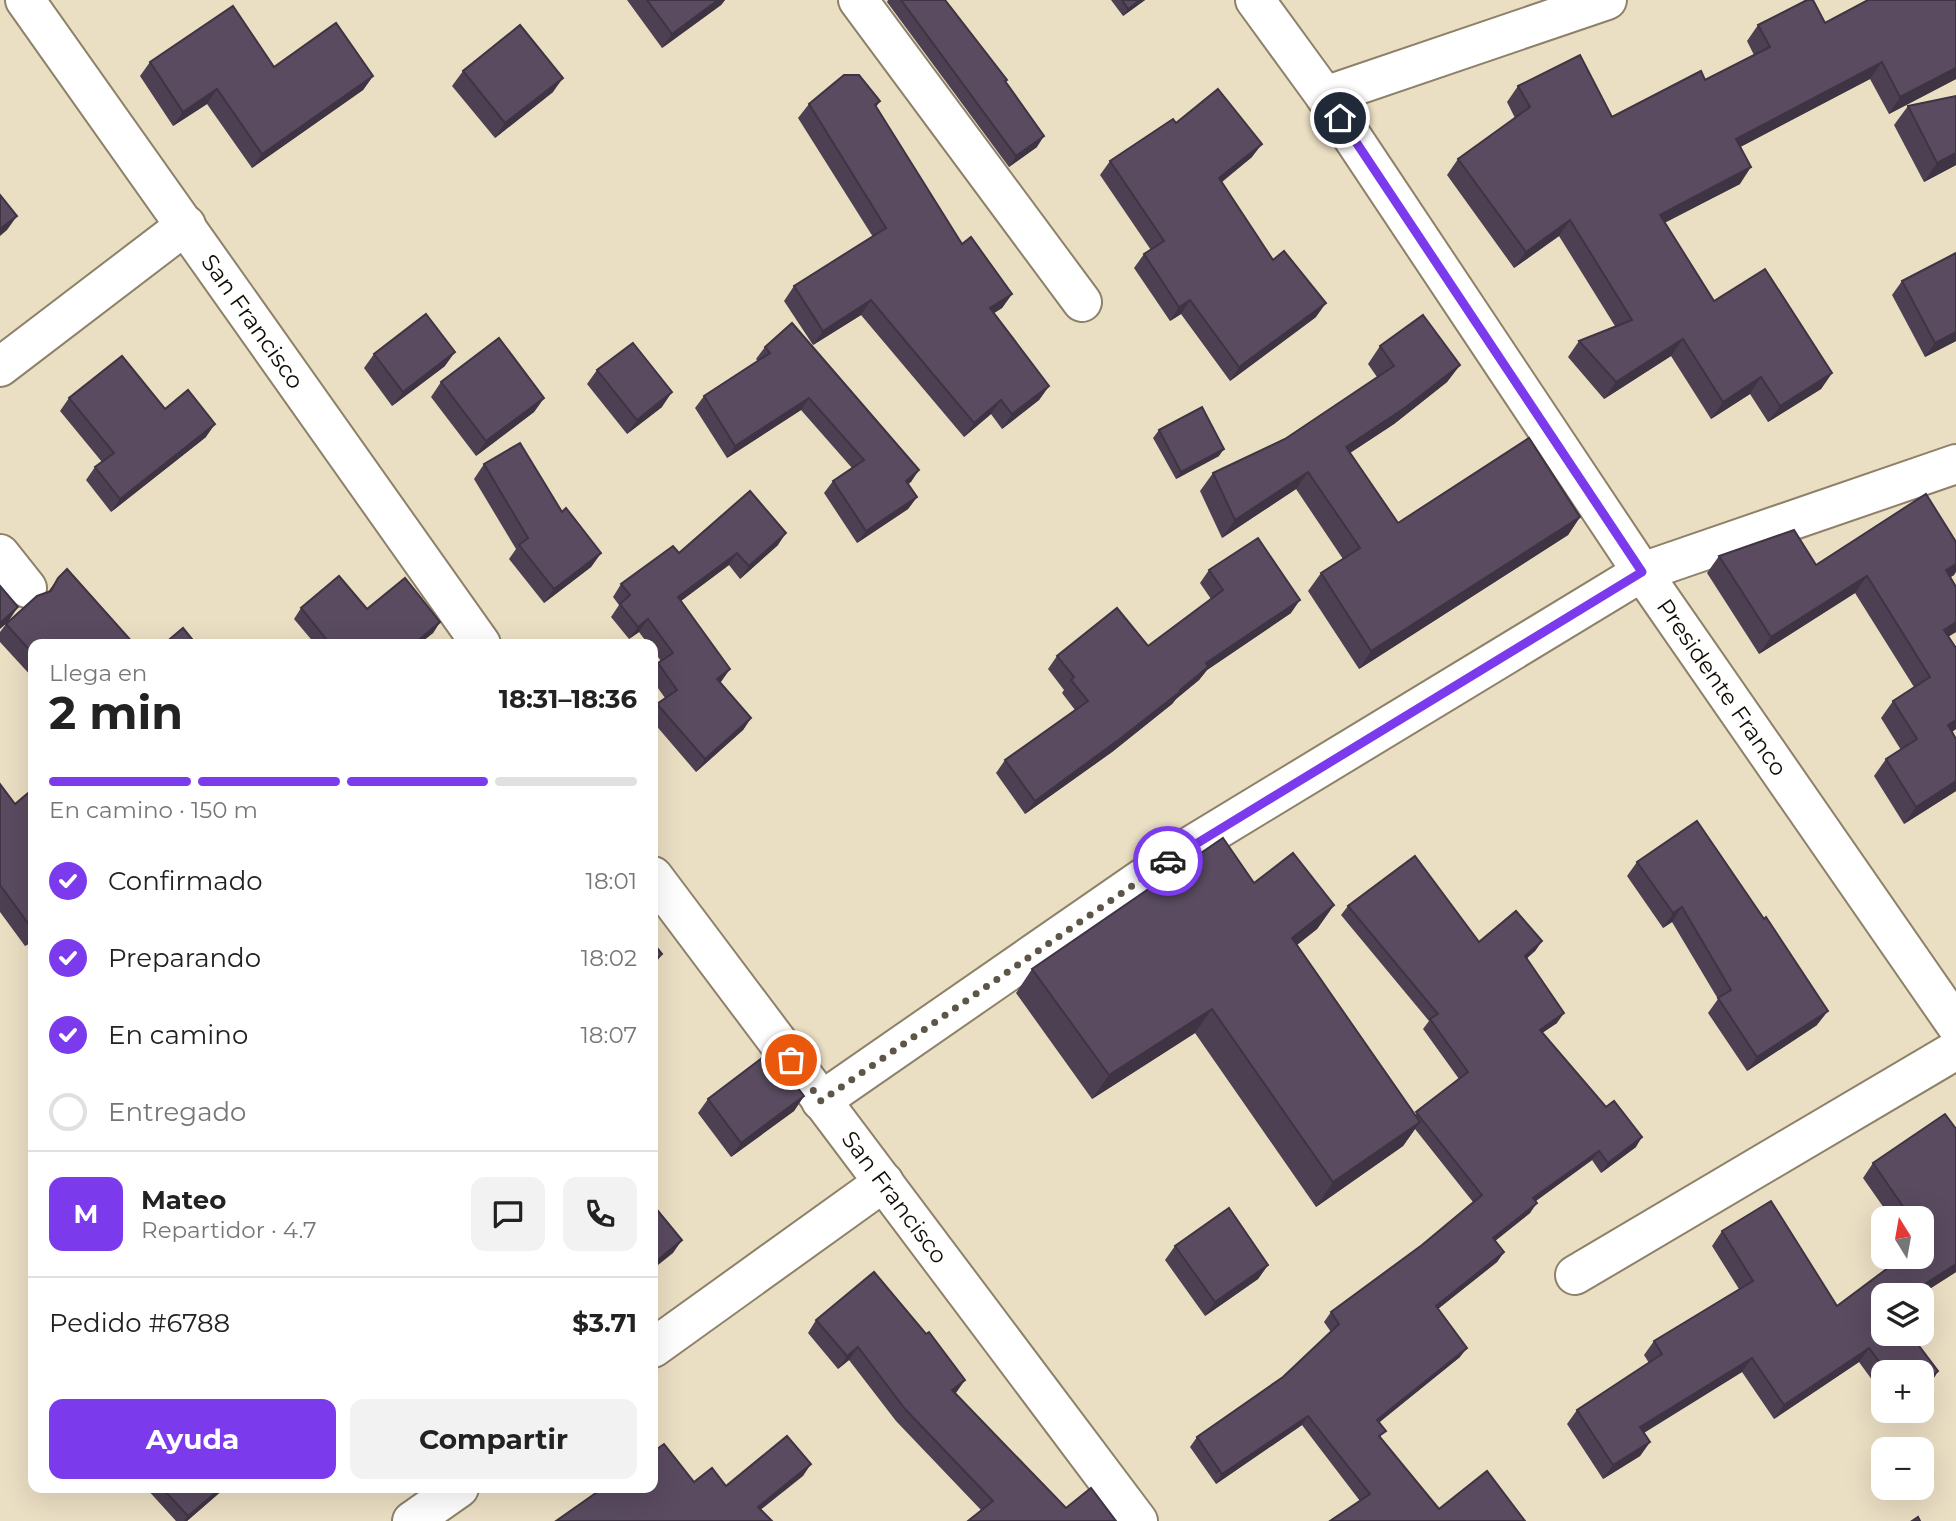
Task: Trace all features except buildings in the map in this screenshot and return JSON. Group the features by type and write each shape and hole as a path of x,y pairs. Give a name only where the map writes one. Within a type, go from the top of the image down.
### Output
{"street":[{"name":"San Francisco","path":"24,0 477,639"},
{"name":"Presidente Franco","path":"1255,0 1325,96 1642,572 1956,1025"},
{"path":"1325,96 1607,0"},
{"path":"871,5 1082,302"},
{"path":"0,366 186,225"},
{"path":"821,1101 1179,853 1642,572 1956,464"},
{"path":"0,554 27,588"},
{"name":"San Francisco","path":"658,883 1138,1521"},
{"path":"1576,1275 1956,1050"},
{"path":"658,1344 884,1182"},
{"path":"412,1521 452,1493"}],"way so far":[{"path":"791,1060 821,1101 1168,861"}],"route":[{"path":"1168,861 1642,572 1340,118"}]}
